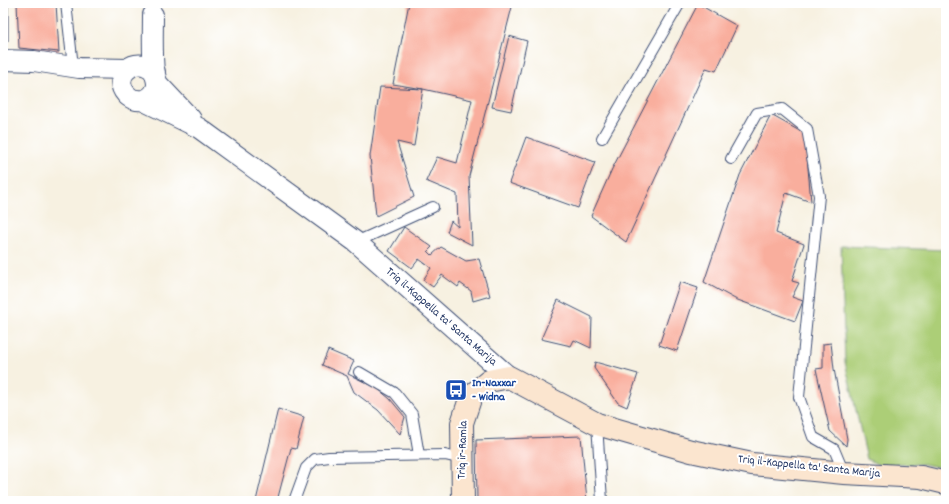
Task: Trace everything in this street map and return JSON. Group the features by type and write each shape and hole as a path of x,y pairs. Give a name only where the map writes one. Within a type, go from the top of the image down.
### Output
{"main road":[{"name":"Triq il-Kappella ta' Santa Marija","path":"509,377 597,424 691,452 752,464 844,473 921,477 946,483"},
{"name":"Triq ir-Ramla","path":"462,501 462,423 471,396 489,381 509,377"}],"street":[{"path":"76,67 123,90 130,98 142,100 153,95 156,90 154,9"},
{"path":"123,90 122,78 130,67 154,9"},
{"path":"3,60 34,61 76,67 130,67 145,65 156,78"},
{"name":"Triq il-Kappella ta' Santa Marija","path":"156,78 199,128"},
{"name":"Triq il-Kappella ta' Santa Marija","path":"142,100 199,128 356,242 509,377"}],"lane":[{"path":"66,3 76,67"},
{"path":"602,138 680,3"},
{"path":"731,159 758,113 782,109 807,129 819,196 799,397 813,437 834,449 844,473"},
{"path":"356,242 433,207"},
{"path":"359,372 395,393 412,414 420,455"},
{"path":"597,424 602,501"},
{"path":"294,501 306,468 315,459 329,457 445,455 462,459"}],"green space":[{"path":"841,246 946,250 946,469 924,464 879,465 867,459 845,362"}],"building":[{"path":"3,3 8,3 8,41 3,41"},
{"path":"17,3 56,3 59,52 19,48"},
{"path":"409,3 513,3 469,176 472,245 447,232 451,221 458,227 457,194 426,181 437,157 457,163 472,100 393,84"},
{"path":"698,4 737,26 716,71 706,68 626,242 591,216 612,169"},
{"path":"509,36 527,41 511,111 492,107"},
{"path":"380,87 423,89 414,146 397,142 414,197 376,216 370,156"},
{"path":"771,115 805,134 811,202 786,193 776,233 804,244 792,281 799,283 792,297 803,301 795,321 735,299 704,282 740,175"},
{"path":"526,137 595,162 578,208 509,183"},
{"path":"404,227 432,247 428,251 432,255 441,247 466,261 479,259 490,296 473,301 471,291 460,283 458,287 442,275 433,287 423,280 431,268 419,259 412,268 389,251"},
{"path":"680,282 698,288 677,351 659,345"},
{"path":"558,300 592,317 591,348 574,340 571,346 541,339"},
{"path":"831,343 834,369 847,439 846,446 830,431 816,369 823,368 823,344"},
{"path":"328,350 354,361 348,374 377,388 390,399 405,417 400,434 378,410 354,392 347,376 322,365"},
{"path":"595,362 638,374 627,407 618,403 594,368"},
{"path":"278,409 304,417 296,449 291,448 277,501 256,501"},
{"path":"581,436 587,501 477,501 476,440"}],"place":[{"name":"In-Naxxar - Widna","path":"456,390"}]}
